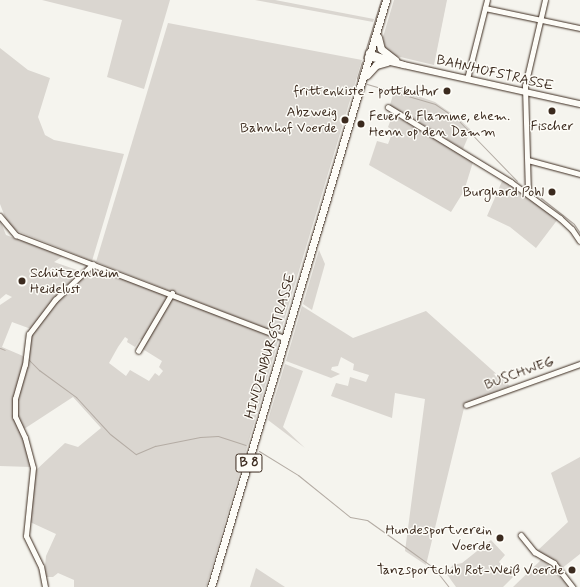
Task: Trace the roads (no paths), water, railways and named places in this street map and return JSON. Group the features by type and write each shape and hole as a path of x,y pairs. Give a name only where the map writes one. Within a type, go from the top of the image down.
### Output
{"main road":[{"name":"HINDENBURGSTRASSE","path":"353,112 367,74 371,55 378,37 386,0"},
{"name":"HINDENBURGSTRASSE","path":"211,587 371,55 386,0"},
{"path":"378,37 381,49 395,60"},
{"path":"367,74 376,65 387,62"}],"street":[{"path":"467,79 487,0"},
{"path":"528,194 525,86 545,0"},
{"path":"485,8 580,28"},
{"name":"BAHNHOFSTRASSE","path":"371,55 395,60 404,65"},
{"name":"BAHNHOFSTRASSE","path":"371,55 387,62 580,104"},
{"path":"388,107 528,194 572,229 580,241"},
{"path":"528,160 580,174"},
{"path":"0,216 16,235 172,293 285,338"},
{"path":"45,587 41,567 26,536 34,468 25,438 15,417 15,399 25,365 29,334 55,300 93,264"},
{"path":"138,351 172,293"},
{"name":"BUSCHWEG","path":"466,405 580,364"},
{"path":"521,535 535,552 554,563 573,587"}],"waterway":[{"path":"363,58 381,0"},
{"path":"358,81 357,78 362,62"},
{"path":"367,84 435,104 457,119 517,181"},
{"path":"541,198 574,224 580,233"},
{"path":"0,348 5,350"},
{"path":"28,359 39,370 76,397 110,434 136,454 155,446 200,437 218,436 246,445"},
{"path":"259,451 298,475 350,517 367,520 405,547 434,568 449,587"}],"place":[{"name":"frittenkiste - pottkultur","path":"447,91"},
{"name":"Fischer","path":"552,111"},
{"name":"Abzweig Bahnhof Voerde","path":"345,120"},
{"name":"Feuer & Flamme, ehem. Henn op den Damm","path":"361,124"},
{"name":"Burghard Pohl","path":"552,192"},
{"name":"Schützenheim Heidelust","path":"22,281"},
{"name":"Hundesportverein Voerde","path":"500,538"},
{"name":"Tanzsportclub Rot-Weiß Voerde","path":"572,570"}]}
